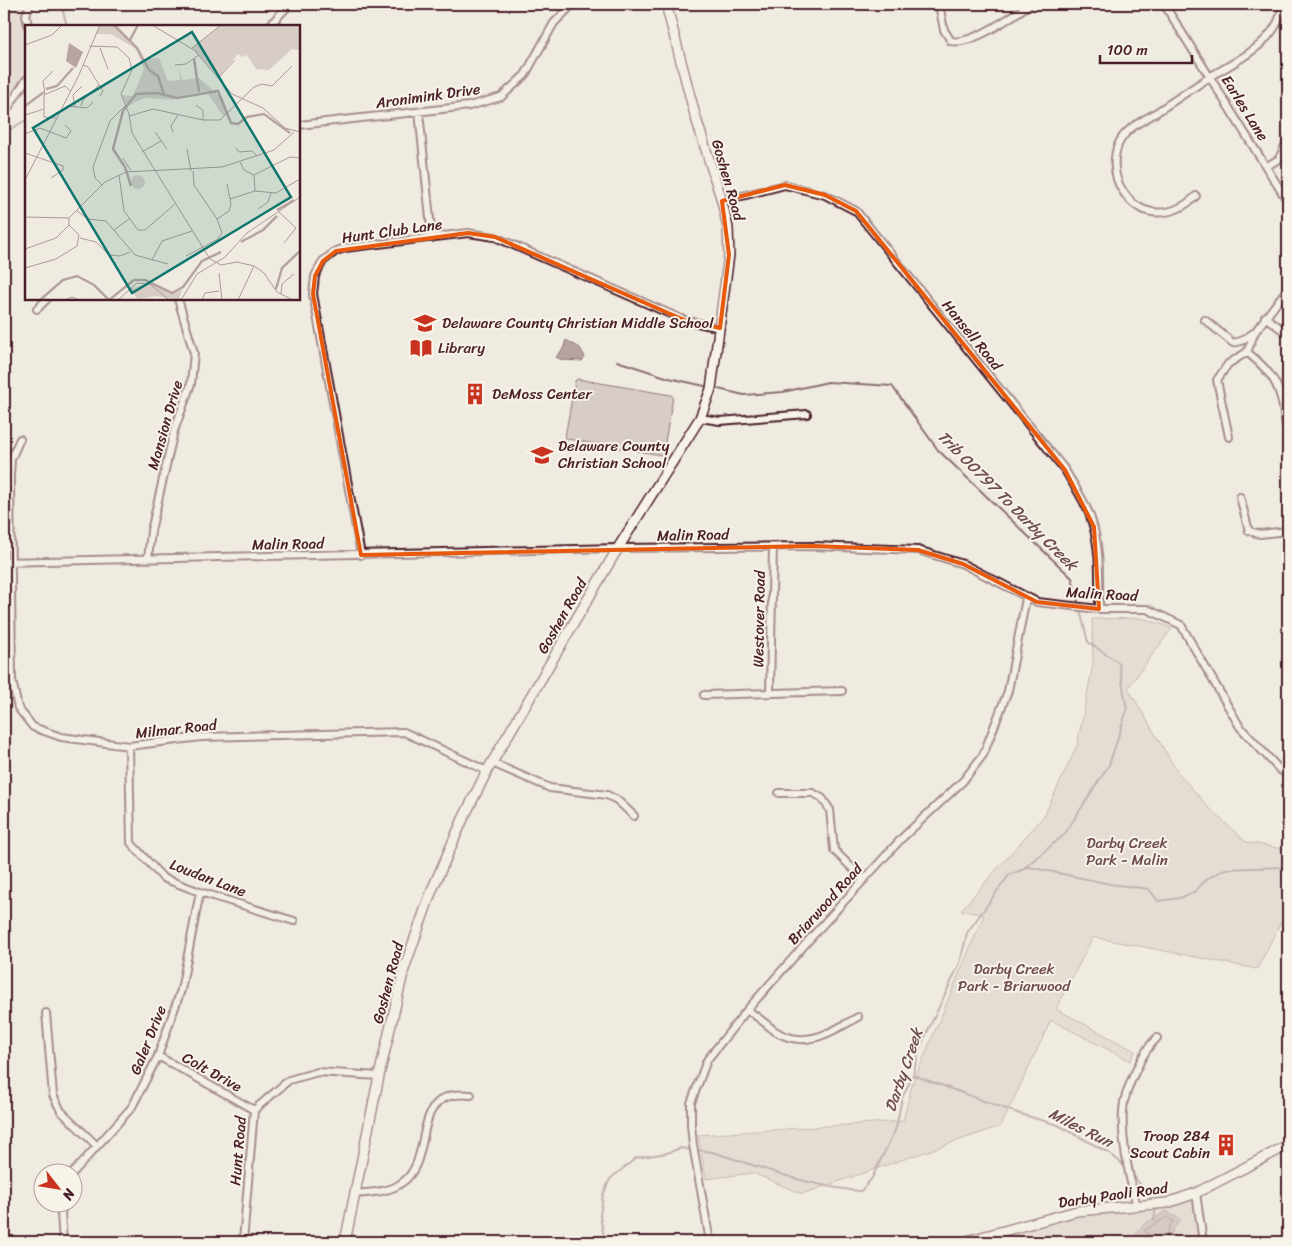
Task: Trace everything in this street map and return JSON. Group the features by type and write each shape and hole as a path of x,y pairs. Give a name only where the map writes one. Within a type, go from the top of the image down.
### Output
{"street":[{"path":"28,25 26,16 30,4"},
{"path":"270,25 290,4"},
{"name":"Aronimink Drive","path":"300,125 469,106 501,97 525,75 554,23 573,4"},
{"name":"Goshen Road","path":"344,1242 379,1076 409,954 436,881 490,767 618,548 700,418 712,387 730,255 728,228 722,201 695,115 666,4"},
{"path":"939,4 944,30 951,41 957,42 972,39 1030,4"},
{"name":"Earles Lane","path":"1164,4 1288,202"},
{"path":"1196,196 1186,206 1170,212 1145,210 1126,196 1117,182 1114,167 1118,146 1128,131 1210,77 1250,55 1262,43 1276,23 1283,4"},
{"path":"4,114 25,82"},
{"path":"419,112 432,238"},
{"path":"1267,166 1279,159 1288,143"},
{"name":"Hansell Road","path":"722,201 785,185 825,195 856,211 1065,470 1086,507 1094,527 1098,548 1099,609"},
{"name":"Hunt Club Lane","path":"361,555 313,294 314,276 323,261 336,251 356,246 468,233 495,237 684,320 720,328"},
{"path":"1229,437 1216,380 1228,364 1246,352 1254,332 1288,288"},
{"path":"37,309 46,300"},
{"name":"Mansion Drive","path":"148,559 151,531 174,432 191,384 194,361 194,353 178,300"},
{"path":"1265,317 1288,334"},
{"path":"1205,320 1233,343 1241,341 1254,332"},
{"path":"1246,352 1265,367 1277,384 1288,438"},
{"path":"700,418 720,421 807,414"},
{"name":"Milmar Road","path":"20,439 12,459 10,476 7,562 12,680 18,708 37,729 61,737 129,746 201,737 404,732 490,767 550,788 606,795 617,800 634,816"},
{"path":"1240,497 1249,531 1260,534 1288,531"},
{"name":"Malin Road","path":"7,562 618,548 773,548 814,546 918,550 963,564 1026,598 1044,603 1099,609 1147,609 1181,625 1240,727 1280,770 1288,774"},
{"name":"Westover Road","path":"770,691 773,548"},
{"name":"Briarwood Road","path":"710,1242 693,1145 691,1103 707,1060 747,1010 902,838 963,781 983,755 1008,691 1026,598"},
{"path":"704,694 770,691 842,691"},
{"name":"Loudan Lane","path":"129,746 131,843 163,878 200,892 294,921"},
{"path":"779,793 813,793 822,798 830,810 834,850 864,880"},
{"name":"Galer Drive","path":"80,1164 132,1107 158,1056 181,990 200,892"},
{"path":"747,1010 775,1031 788,1038 802,1041 816,1039 858,1017"},
{"path":"46,1013 53,1095 61,1111 96,1145"},
{"path":"1137,1206 1131,1184 1124,1125 1124,1104 1129,1085 1140,1060 1149,1044 1157,1038"},
{"name":"Colt Drive","path":"158,1056 254,1110"},
{"name":"Hunt Road","path":"243,1242 254,1110 289,1080 318,1072 379,1076"},
{"path":"355,1194 384,1191 401,1184 415,1170 430,1113 438,1101 454,1093 471,1095"},
{"name":"Darby Paoli Road","path":"963,1242 1077,1212 1167,1204 1196,1192 1288,1145"},
{"path":"1196,1192 1203,1242"},
{"path":"61,1214 63,1242"}],"highlighted area":[{"path":"785,185 825,195 856,211 1065,470 1094,527 1099,609 1037,602 963,564 918,550 813,546 361,555 313,294 315,276 323,261 336,251 468,233 495,237 684,320 720,328 729,255 722,201"}],"green space":[{"path":"4,4 30,4 25,25 25,82 4,114"},
{"path":"577,379 671,395 673,397 663,453 661,455 567,439 565,437 575,381"},
{"path":"1142,618 1172,628 1128,688 1178,773 1210,809 1246,842 1288,850 1288,908 1257,969 1093,937 1056,1009 1135,1051 1130,1061 1051,1020 1001,1126 802,1194 753,1173 706,1179 698,1135 903,1121 912,1085 984,915 961,910 1044,816 1077,746 1093,664 1092,619"},
{"path":"1196,1193 1203,1242 963,1242 1056,1217 1137,1206"}],"water":[{"path":"566,340 580,348 585,357 582,361 562,360 556,357 563,349"},
{"path":"1166,1211 1181,1220 1173,1229 1170,1242 1152,1242 1150,1238 1141,1242 1134,1237 1143,1225"}],"waterway":[{"path":"61,4 67,25"},
{"path":"4,133 25,121"},
{"name":"Trib 00797 To Darby Creek","path":"617,361 669,378 709,387"},
{"name":"Trib 00797 To Darby Creek","path":"714,388 744,395 783,392 828,382 892,386 938,450 1072,578 1088,642 1119,663 1127,710 1109,765 1064,835 1024,868"},
{"name":"Darby Creek","path":"696,1150 712,1152 804,1181 861,1191 872,1178 896,1128 902,1098 913,1075 920,1047 960,963 967,933 1009,875 1029,867 1110,884 1149,889 1158,901 1180,898 1194,892 1207,879 1225,869 1288,867"},
{"name":"Miles Run","path":"913,1075 1020,1114 1058,1125 1109,1153 1125,1166"},
{"name":"Darby Creek","path":"605,1242 600,1216 603,1195 610,1179 636,1158 667,1153 681,1148 691,1150"},
{"name":"Miles Run","path":"1130,1171 1153,1201"},
{"name":"Miles Run","path":"1154,1220 1156,1207"}],"place":[{"name":"Delaware County Christian Middle School","path":"425,323"},
{"name":"Library","path":"421,348"},
{"name":"DeMoss Center","path":"475,394"},
{"name":"Delaware County Christian School","path":"542,455"},
{"name":"Troop 284 Scout Cabin","path":"1226,1145"}],"park label":[{"name":"Darby Creek Park - Malin","path":"1127,852"},
{"name":"Darby Creek Park - Briarwood","path":"1014,978"}]}
